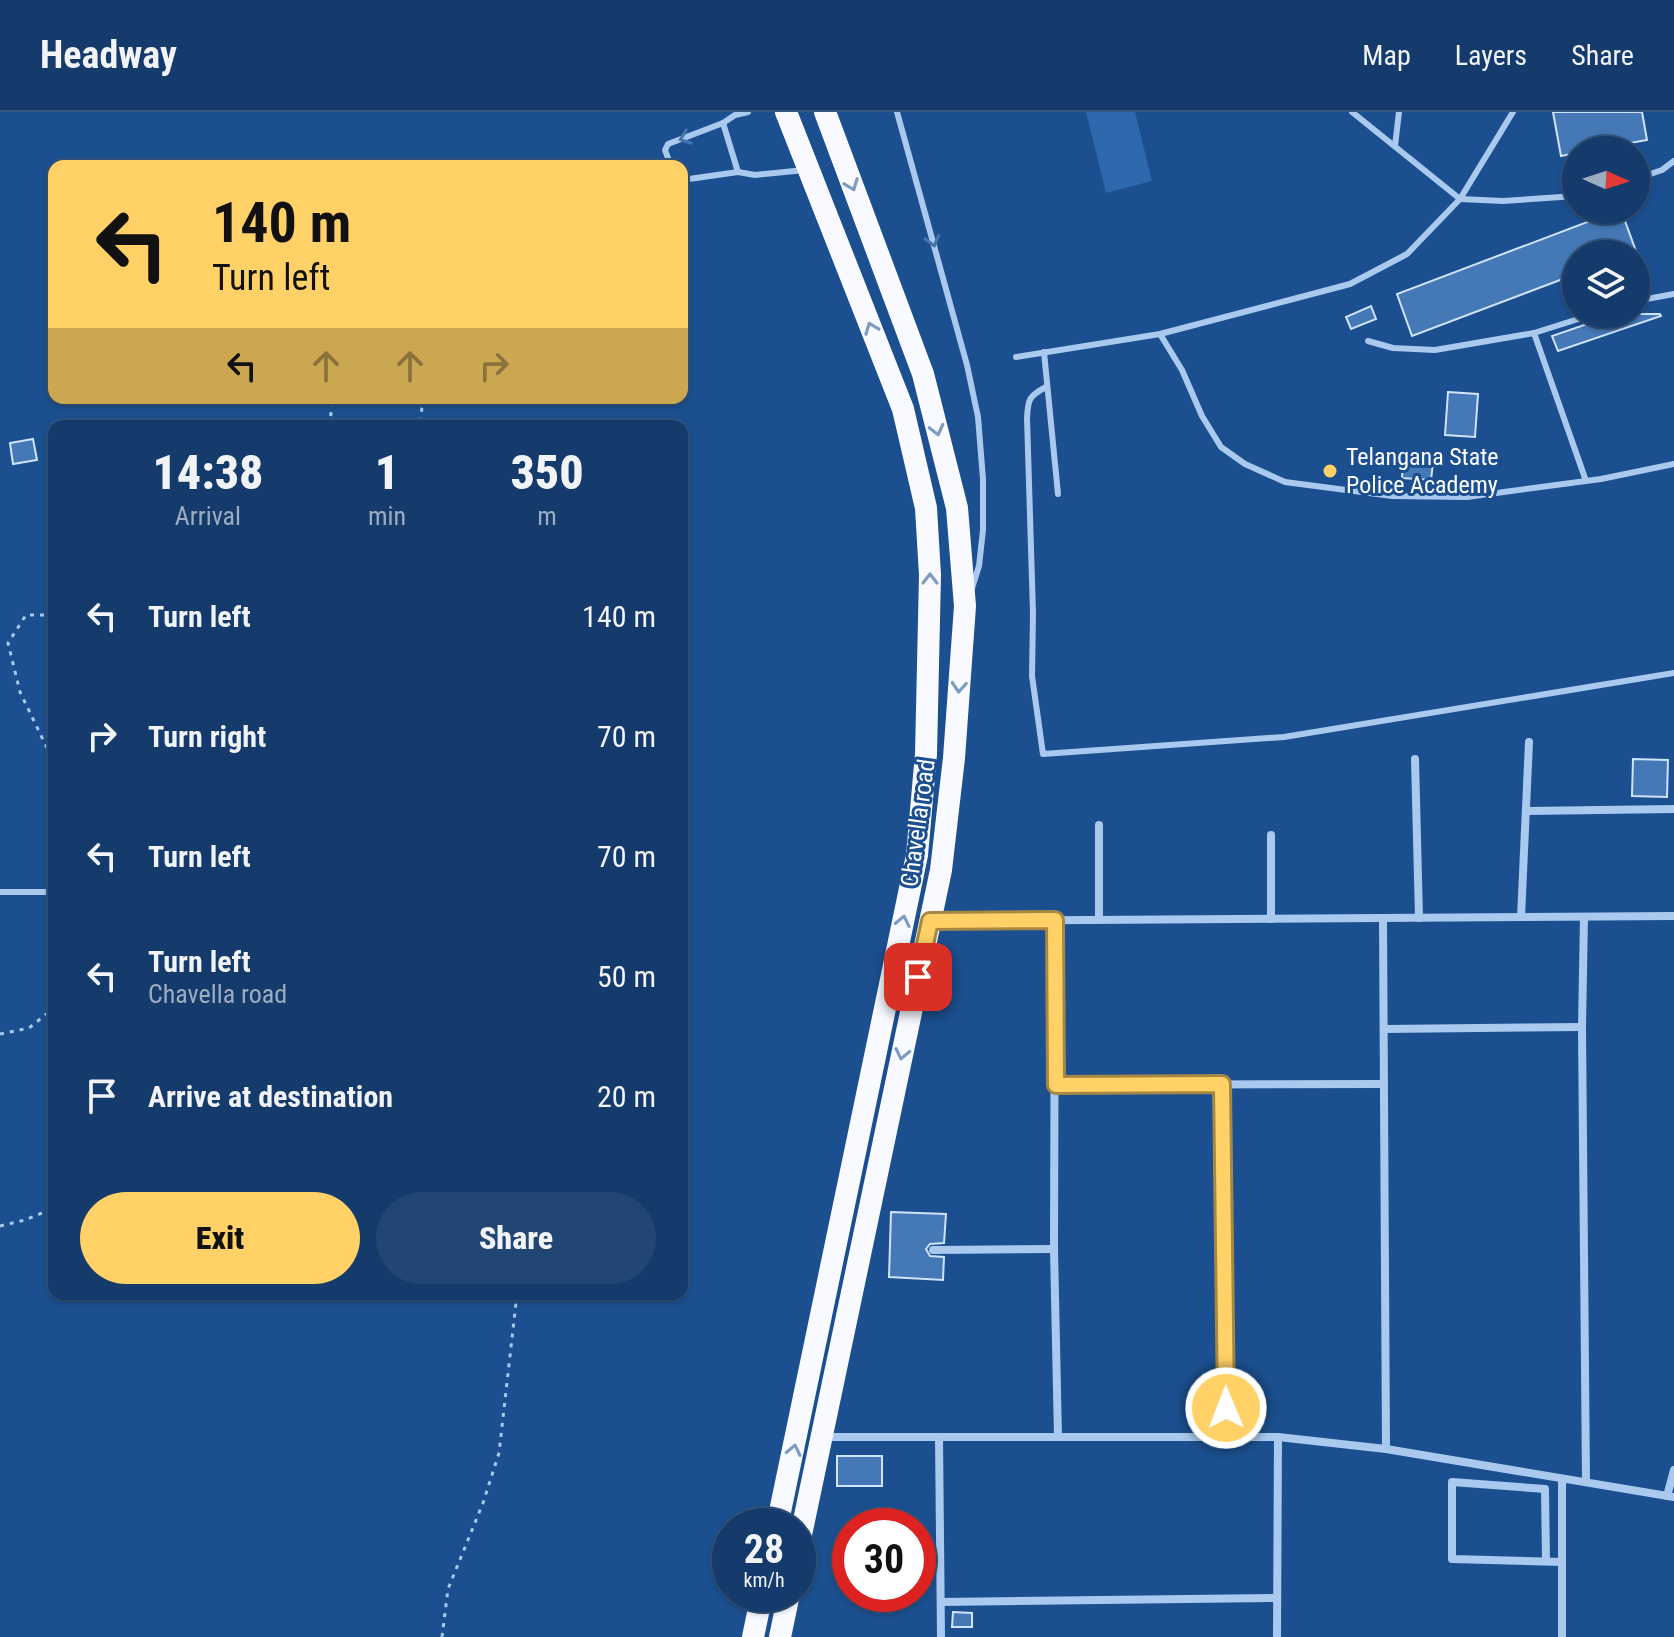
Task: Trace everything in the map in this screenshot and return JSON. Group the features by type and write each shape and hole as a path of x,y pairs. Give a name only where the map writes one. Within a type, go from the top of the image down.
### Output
{"highway":[{"name":"Chavella road","path":"781,1508 917,855 926,754 930,575 926,508 903,409 786,112"},
{"name":"Chavella road","path":"806,1508 941,870 954,758 965,606 957,508 923,374 825,112"},
{"path":"852,1170 876,1175"},
{"path":"753,1637 758,1612"},
{"path":"780,1637 785,1612"}],"street":[{"path":"1521,917 1529,742"},
{"path":"1415,759 1419,918"},
{"path":"1526,811 1674,809"},
{"path":"1099,825 1099,920"},
{"path":"1271,835 1271,919"},
{"path":"930,921 1674,916"},
{"path":"1584,917 1586,1482"},
{"path":"1383,919 1386,1449"},
{"path":"1055,920 1054,1249 1058,1437"},
{"path":"1384,1029 1582,1027"},
{"path":"1222,1084 1226,1437"},
{"path":"1056,1085 1384,1084"},
{"path":"933,1250 1054,1249"},
{"path":"821,1437 1278,1437 1386,1449 1671,1496 1674,1470"},
{"path":"939,1437 941,1637"},
{"path":"1277,1637 1278,1437"},
{"path":"1562,1479 1562,1637"},
{"path":"1546,1561 1545,1489 1452,1482 1452,1559 1562,1562"},
{"path":"941,1602 1277,1598"}],"lane":[{"path":"669,160 665,150 668,144 748,112"},
{"path":"897,112 967,365 978,417 983,530 979,566 965,606"},
{"path":"1352,112 1460,199 1503,201 1562,197"},
{"path":"1395,146 1399,112"},
{"path":"1016,357 1160,334 1350,284 1407,254 1460,199 1513,112"},
{"path":"723,123 738,172"},
{"path":"1650,174 1674,161"},
{"path":"688,179 738,172 755,175 809,170"},
{"path":"1650,298 1674,294"},
{"path":"1368,341 1393,348 1435,350 1534,333 1562,324"},
{"path":"1534,333 1586,481"},
{"path":"1160,334 1221,447 1245,464 1285,482 1392,496 1467,497 1586,481 1674,464"},
{"path":"1044,352 1058,494"},
{"path":"1046,387 1033,393 1027,402 1032,676 1043,754 1284,737 1674,673"},
{"path":"0,892 48,892"}],"path":[{"path":"48,615 26,615 8,643 20,692 48,750"},
{"path":"2,1032 29,1028 48,1013"},
{"path":"0,1226 48,1210"},
{"path":"442,1637 448,1589 483,1503 499,1453 516,1300"}],"shaded area":[{"path":"1086,112 1135,112 1152,181 1106,193"}],"building":[{"path":"1553,112 1642,112 1646,136 1562,136 1561,156"},
{"path":"1582,224 1626,224 1632,240 1562,240 1562,279 1412,336 1397,294"},
{"path":"1371,306 1376,319 1351,329 1346,317"},
{"path":"1650,314 1661,316 1650,320"},
{"path":"1575,328 1626,328 1558,351 1552,336"},
{"path":"1448,392 1478,394 1475,437 1445,435"},
{"path":"33,439 37,460 13,464 10,443"},
{"path":"1403,461 1433,463 1431,480 1402,478"},
{"path":"1633,759 1668,760 1667,797 1632,796"},
{"path":"891,1212 946,1214 944,1243 930,1244 926,1249 930,1256 944,1257 943,1280 889,1277"},
{"path":"837,1456 882,1456 882,1486 837,1486"},
{"path":"953,1612 972,1613 972,1627 952,1627"}],"place":[{"name":"Telangana State Police Academy","path":"1330,471"}],"route":[{"path":"918,977 930,921 1055,920 1056,1085 1222,1084 1226,1408"}]}
